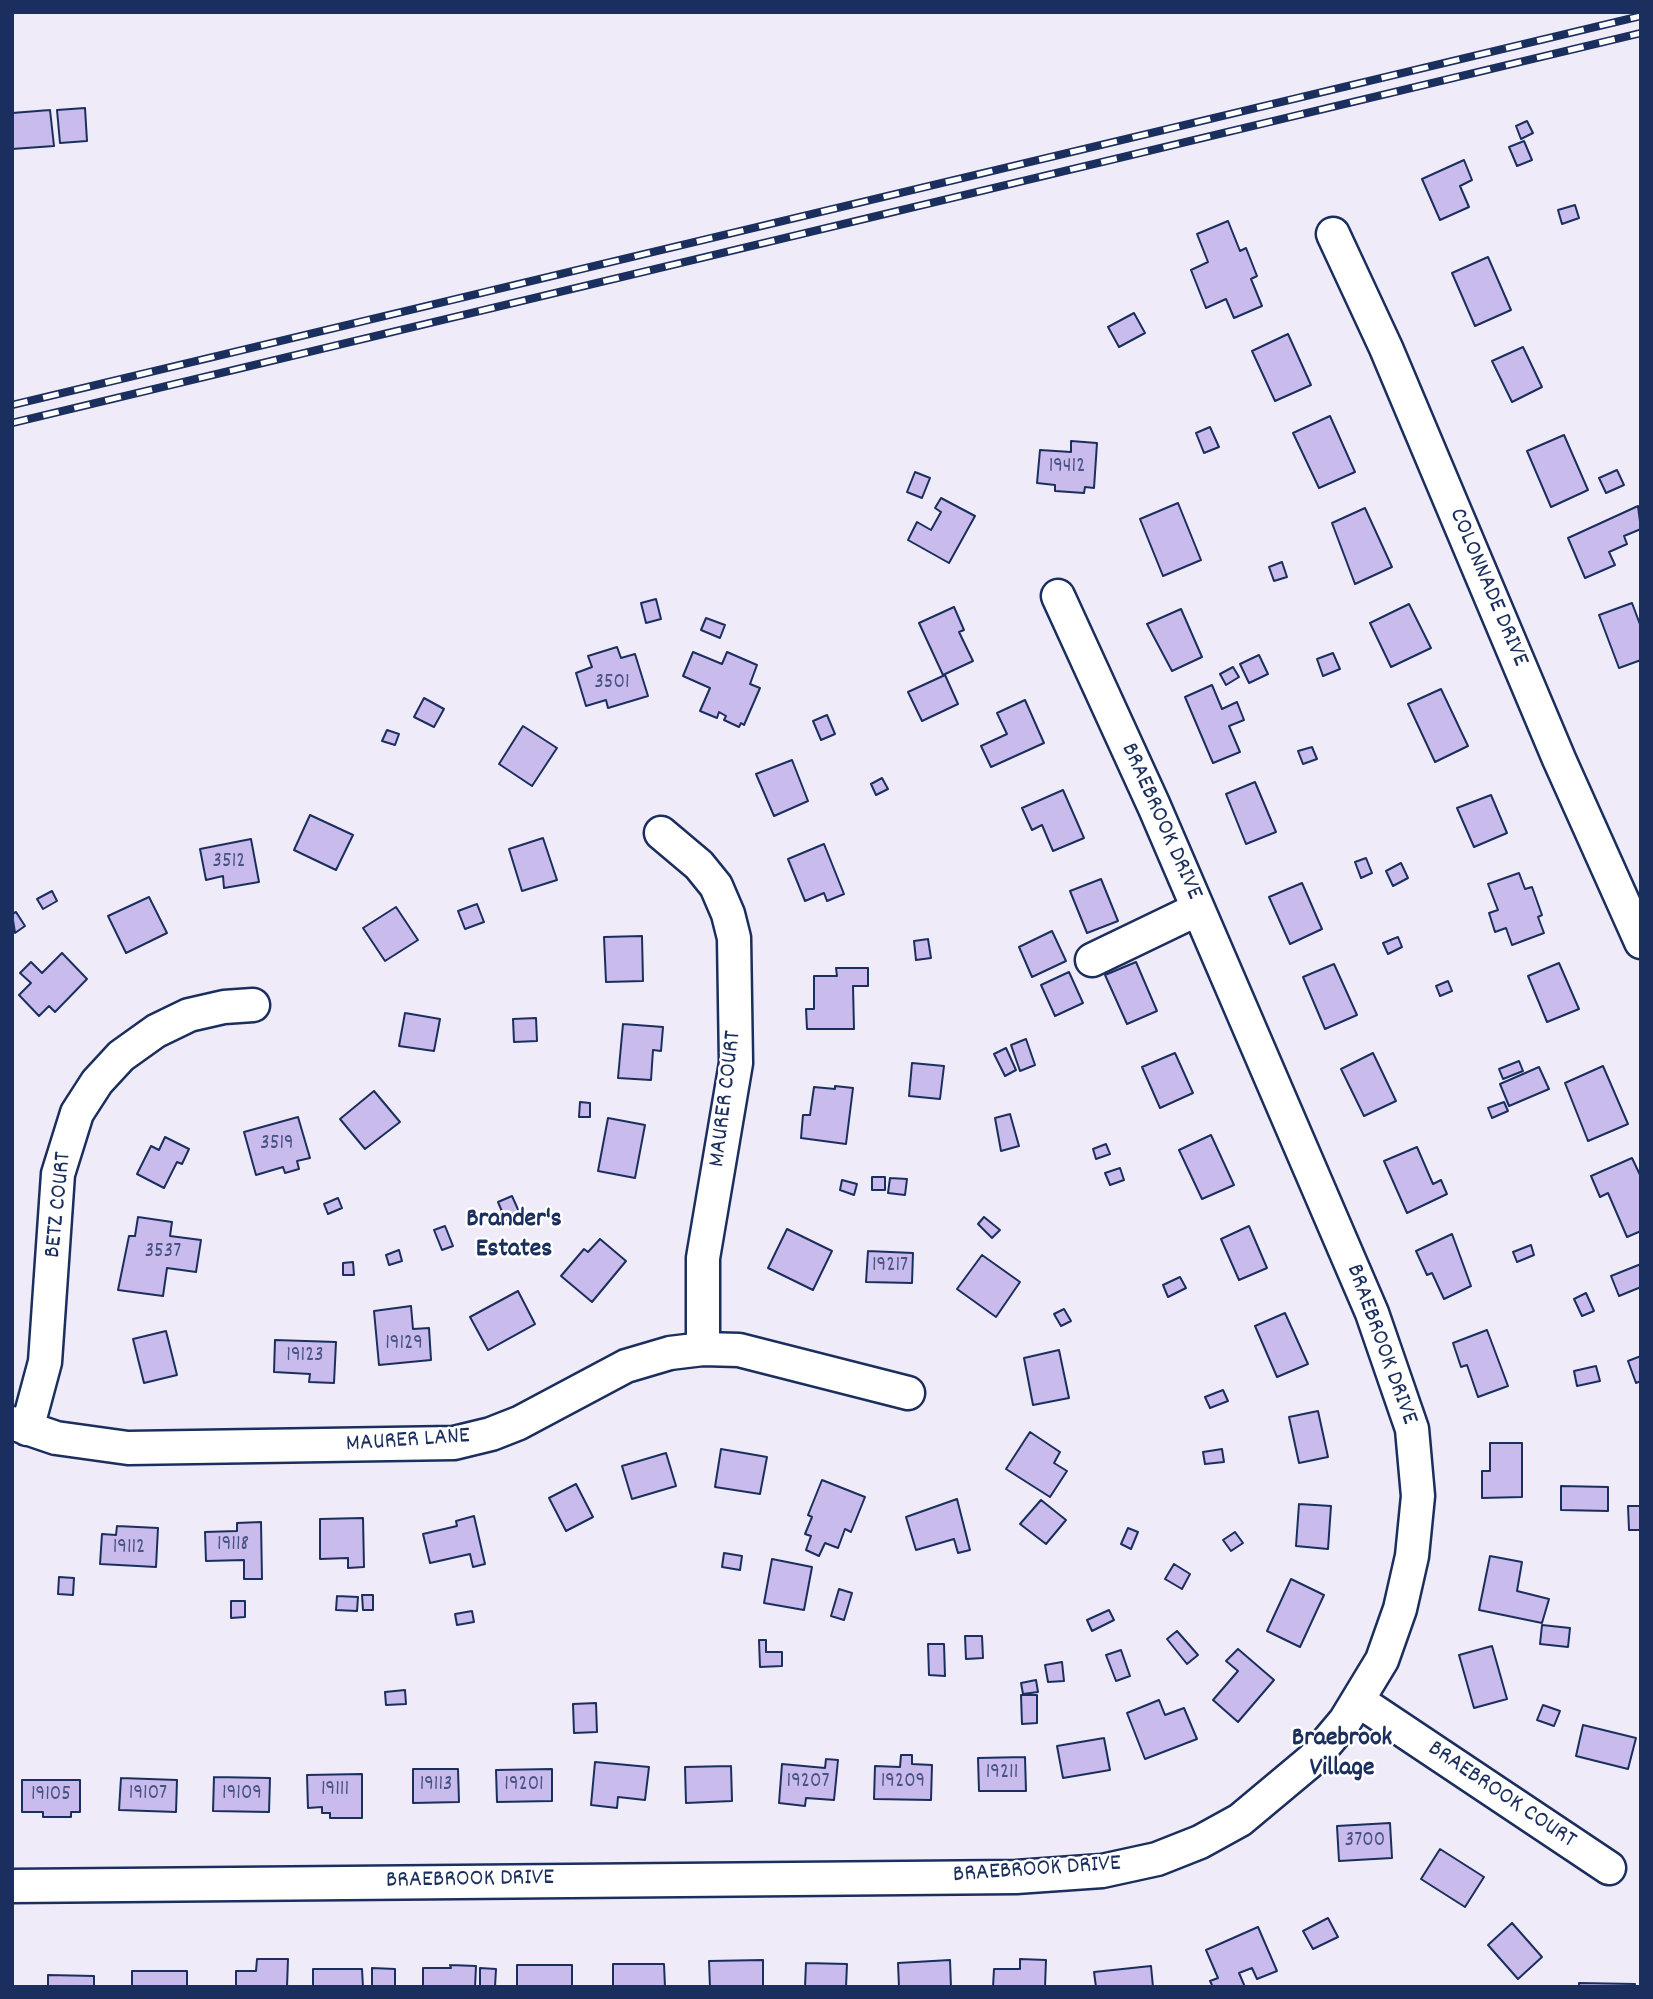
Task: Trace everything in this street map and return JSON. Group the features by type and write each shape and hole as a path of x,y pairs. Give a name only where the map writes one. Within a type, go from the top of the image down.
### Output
{"street":[{"name":"COLONNADE DRIVE","path":"1333,233 1386,348 1559,759 1641,942"},
{"name":"BRAEBROOK DRIVE","path":"12,1886 1016,1877 1102,1871 1157,1859 1200,1842 1240,1820 1313,1759 1359,1701 1382,1660 1400,1609 1412,1556 1418,1483 1412,1429 1372,1313 1198,909 1058,596"},
{"name":"MAURER COURT","path":"661,833 699,865 716,886 729,914 734,938 736,1063 703,1258 703,1349"},
{"path":"1093,960 1198,909"},
{"name":"BETZ COURT","path":"20,1426 46,1362 58,1174 77,1113 97,1082 121,1056 156,1031 189,1015 224,1007 253,1005"},
{"name":"MAURER LANE","path":"20,1426 56,1438 128,1448 454,1443 491,1434 519,1423 626,1366 670,1353 703,1349 738,1350 908,1393"},
{"name":"BRAEBROOK COURT","path":"1359,1701 1609,1868"}],"building":[{"path":"85,108 87,141 60,143 57,110"},
{"path":"50,110 54,146 12,149 12,113"},
{"path":"1527,121 1533,133 1521,139 1516,126"},
{"path":"1524,141 1532,160 1517,166 1509,147"},
{"path":"1464,160 1472,180 1460,186 1469,207 1440,220 1422,179"},
{"path":"1575,205 1579,218 1562,224 1558,210"},
{"path":"1228,221 1240,251 1246,248 1257,276 1251,279 1262,306 1234,318 1226,299 1206,308 1191,270 1208,262 1197,234"},
{"path":"1488,257 1511,310 1475,326 1452,273"},
{"path":"1134,313 1145,333 1119,347 1108,327"},
{"path":"1288,334 1311,385 1275,401 1252,351"},
{"path":"1523,347 1542,387 1512,402 1492,361"},
{"path":"1330,416 1355,472 1319,488 1293,433"},
{"path":"1210,427 1219,447 1204,453 1196,433"},
{"path":"1564,435 1588,490 1551,507 1527,451"},
{"path":"1071,441 1097,443 1094,488 1085,487 1084,493 1055,491 1055,485 1037,483 1040,450 1071,452"},
{"path":"1617,470 1624,485 1606,493 1599,478"},
{"path":"915,472 930,478 922,498 907,492"},
{"path":"941,498 975,516 949,563 908,540 917,522 931,530 941,512 935,508"},
{"path":"1178,503 1201,560 1163,576 1140,519"},
{"path":"1638,506 1641,529 1624,536 1627,544 1609,552 1615,565 1585,578 1568,538"},
{"path":"1365,508 1392,567 1355,584 1332,523"},
{"path":"1282,562 1287,577 1274,581 1269,567"},
{"path":"656,599 661,619 646,623 641,603"},
{"path":"1632,603 1641,627 1641,660 1619,668 1599,615"},
{"path":"1409,604 1431,648 1391,667 1370,623"},
{"path":"954,607 964,630 959,632 973,661 943,675 919,623"},
{"path":"1181,609 1202,657 1172,671 1147,624"},
{"path":"706,618 725,625 720,638 701,630"},
{"path":"617,647 621,658 635,654 648,696 608,708 606,700 586,706 576,673 592,667 588,656"},
{"path":"693,652 722,664 727,652 757,665 750,684 760,688 744,725 741,723 739,727 724,720 726,716 719,712 717,718 700,711 710,688 683,676"},
{"path":"1333,653 1340,669 1323,676 1317,659"},
{"path":"1259,655 1268,674 1249,683 1240,664"},
{"path":"1233,667 1239,677 1226,685 1220,674"},
{"path":"945,675 958,704 922,721 908,692"},
{"path":"1212,685 1222,709 1237,702 1244,720 1229,726 1240,752 1213,763 1185,697"},
{"path":"1441,689 1468,746 1435,762 1408,704"},
{"path":"424,698 444,709 434,727 414,717"},
{"path":"1025,700 1044,743 991,767 981,746 1007,734 997,713"},
{"path":"827,715 835,734 821,740 813,721"},
{"path":"523,726 557,748 532,786 499,764"},
{"path":"387,730 399,734 395,745 382,741"},
{"path":"1312,747 1317,759 1303,764 1298,751"},
{"path":"792,760 808,801 774,816 756,774"},
{"path":"882,778 888,789 876,795 871,784"},
{"path":"1255,782 1276,832 1246,844 1226,794"},
{"path":"1063,790 1084,838 1053,851 1042,825 1032,830 1022,808"},
{"path":"1491,795 1507,833 1474,847 1457,808"},
{"path":"310,815 353,835 336,870 294,850"},
{"path":"543,838 557,880 522,891 509,849"},
{"path":"251,839 259,882 224,888 223,876 206,880 200,849"},
{"path":"824,844 844,894 827,901 824,893 805,901 788,859"},
{"path":"1366,858 1372,873 1361,878 1355,862"},
{"path":"1401,863 1408,878 1393,886 1386,871"},
{"path":"1519,873 1525,889 1532,887 1542,915 1538,917 1544,933 1512,945 1506,928 1495,932 1489,913 1498,910 1488,884"},
{"path":"1101,879 1118,921 1087,933 1070,891"},
{"path":"1302,883 1322,929 1290,944 1269,897"},
{"path":"52,891 57,901 43,909 37,899"},
{"path":"149,897 167,933 126,953 108,916"},
{"path":"477,904 484,922 465,929 458,911"},
{"path":"396,907 418,940 385,961 363,928"},
{"path":"16,912 25,926 15,933 12,914"},
{"path":"1052,931 1066,961 1032,977 1019,947"},
{"path":"642,936 643,981 606,982 604,937"},
{"path":"1398,937 1402,947 1388,954 1383,943"},
{"path":"928,939 931,958 916,960 914,941"},
{"path":"62,953 87,979 55,1012 49,1006 39,1016 19,995 31,983 20,973 31,962 42,973"},
{"path":"1136,962 1157,1011 1127,1024 1105,975"},
{"path":"1559,963 1579,1009 1547,1022 1528,976"},
{"path":"1334,964 1357,1015 1325,1029 1303,977"},
{"path":"836,968 868,968 868,986 853,986 854,1029 807,1029 806,1009 814,1009 814,976 837,976"},
{"path":"1069,972 1083,1003 1055,1016 1041,985"},
{"path":"1448,981 1452,991 1440,996 1436,986"},
{"path":"405,1013 440,1019 434,1051 399,1046"},
{"path":"536,1018 537,1041 514,1042 513,1019"},
{"path":"623,1024 663,1027 661,1051 653,1050 651,1080 618,1078"},
{"path":"1026,1039 1035,1065 1020,1071 1011,1045"},
{"path":"1006,1048 1016,1070 1005,1076 994,1054"},
{"path":"1175,1053 1193,1093 1160,1108 1142,1067"},
{"path":"1373,1053 1396,1101 1364,1116 1341,1069"},
{"path":"1519,1061 1523,1071 1503,1079 1499,1069"},
{"path":"912,1063 944,1066 940,1099 909,1096"},
{"path":"1603,1066 1628,1124 1588,1141 1565,1083"},
{"path":"1539,1067 1549,1089 1509,1106 1500,1084"},
{"path":"835,1086 853,1088 846,1144 801,1138 803,1115 810,1115 814,1087 835,1089"},
{"path":"374,1091 400,1122 365,1149 340,1119"},
{"path":"580,1102 590,1103 590,1117 579,1117"},
{"path":"1504,1102 1508,1111 1492,1118 1488,1108"},
{"path":"1010,1114 1019,1146 1001,1151 995,1118"},
{"path":"298,1117 310,1158 297,1161 299,1169 285,1173 283,1167 256,1175 244,1132"},
{"path":"608,1118 645,1125 635,1178 598,1171"},
{"path":"1211,1135 1234,1185 1202,1199 1179,1150"},
{"path":"165,1137 189,1149 182,1164 177,1162 164,1188 137,1174 151,1146 159,1150"},
{"path":"1106,1144 1110,1154 1096,1159 1093,1149"},
{"path":"1417,1147 1433,1184 1441,1180 1447,1194 1407,1213 1384,1161"},
{"path":"1632,1158 1641,1177 1641,1231 1627,1237 1608,1193 1600,1197 1591,1176"},
{"path":"1120,1168 1124,1180 1110,1185 1105,1173"},
{"path":"872,1177 885,1177 885,1190 872,1190"},
{"path":"890,1178 907,1179 905,1195 888,1193"},
{"path":"842,1180 857,1184 854,1195 840,1190"},
{"path":"512,1196 520,1214 506,1221 498,1202"},
{"path":"338,1198 342,1208 328,1214 324,1204"},
{"path":"138,1217 172,1222 170,1236 201,1240 196,1272 167,1268 163,1296 118,1290 129,1236 135,1236"},
{"path":"984,1217 1000,1230 992,1238 978,1224"},
{"path":"445,1226 453,1246 442,1250 434,1230"},
{"path":"1249,1226 1267,1268 1239,1280 1221,1239"},
{"path":"787,1229 832,1251 813,1290 768,1268"},
{"path":"1452,1234 1471,1286 1444,1299 1432,1273 1427,1275 1416,1251"},
{"path":"600,1239 626,1261 592,1302 561,1276 584,1249 588,1252"},
{"path":"1531,1245 1534,1255 1517,1262 1513,1252"},
{"path":"399,1250 402,1261 389,1265 386,1255"},
{"path":"868,1251 913,1253 912,1283 866,1282"},
{"path":"982,1255 1020,1282 996,1317 957,1289"},
{"path":"353,1262 354,1275 343,1275 343,1263"},
{"path":"1641,1264 1641,1287 1619,1296 1611,1276"},
{"path":"1180,1277 1186,1288 1168,1297 1163,1285"},
{"path":"518,1291 535,1324 488,1350 470,1317"},
{"path":"1586,1293 1594,1311 1582,1316 1574,1299"},
{"path":"411,1306 413,1329 429,1328 431,1360 379,1365 374,1311"},
{"path":"1064,1309 1071,1321 1061,1326 1054,1314"},
{"path":"1285,1313 1308,1364 1277,1377 1255,1326"},
{"path":"1487,1330 1508,1386 1478,1397 1467,1365 1461,1367 1453,1343"},
{"path":"166,1331 177,1375 144,1383 133,1339"},
{"path":"275,1340 336,1342 334,1383 309,1382 310,1374 274,1372"},
{"path":"1059,1350 1069,1398 1033,1405 1024,1358"},
{"path":"1641,1356 1641,1381 1636,1383 1628,1361"},
{"path":"1596,1366 1600,1381 1577,1386 1574,1371"},
{"path":"1223,1390 1228,1401 1210,1408 1205,1397"},
{"path":"1318,1411 1328,1457 1299,1463 1289,1417"},
{"path":"1030,1432 1060,1452 1054,1463 1067,1471 1050,1497 1006,1469"},
{"path":"1490,1443 1522,1443 1522,1497 1482,1498 1482,1471 1490,1471"},
{"path":"721,1449 767,1457 760,1494 715,1487"},
{"path":"1222,1449 1224,1462 1205,1464 1203,1452"},
{"path":"666,1453 676,1486 632,1499 622,1466"},
{"path":"822,1480 865,1497 851,1532 845,1529 838,1548 825,1543 819,1556 806,1550 811,1536 805,1534 812,1517 808,1515"},
{"path":"576,1484 593,1517 566,1531 549,1498"},
{"path":"1561,1486 1608,1487 1608,1511 1561,1510"},
{"path":"957,1499 970,1550 958,1553 954,1539 916,1550 906,1517"},
{"path":"1041,1500 1066,1520 1046,1544 1020,1524"},
{"path":"1299,1504 1331,1506 1328,1549 1296,1546"},
{"path":"1628,1506 1641,1506 1641,1530 1629,1530"},
{"path":"474,1516 485,1564 473,1567 470,1554 430,1563 423,1534 457,1526 456,1521"},
{"path":"363,1518 364,1567 348,1568 348,1558 320,1559 320,1519"},
{"path":"261,1522 262,1579 244,1579 244,1560 206,1561 205,1532 237,1531 237,1523"},
{"path":"117,1526 158,1528 156,1567 100,1564 102,1534 116,1535"},
{"path":"1128,1528 1138,1532 1131,1549 1121,1544"},
{"path":"1235,1532 1243,1543 1231,1551 1223,1540"},
{"path":"724,1553 742,1556 740,1570 722,1567"},
{"path":"1490,1556 1522,1562 1517,1591 1549,1599 1542,1623 1479,1610"},
{"path":"772,1559 812,1567 804,1610 764,1603"},
{"path":"1174,1564 1190,1574 1182,1589 1165,1579"},
{"path":"59,1577 74,1578 73,1595 58,1594"},
{"path":"1291,1579 1324,1595 1300,1647 1267,1631"},
{"path":"839,1589 852,1593 844,1620 831,1616"},
{"path":"362,1595 373,1595 373,1610 363,1610"},
{"path":"337,1596 358,1597 357,1611 336,1610"},
{"path":"231,1601 245,1601 245,1617 231,1618"},
{"path":"1109,1610 1114,1620 1092,1631 1087,1620"},
{"path":"472,1611 474,1622 457,1625 455,1614"},
{"path":"1542,1625 1570,1628 1568,1647 1540,1644"},
{"path":"1177,1631 1198,1655 1187,1664 1167,1639"},
{"path":"965,1636 982,1636 983,1658 966,1659"},
{"path":"759,1640 766,1640 766,1652 782,1652 782,1666 760,1667"},
{"path":"928,1644 944,1644 945,1676 929,1675"},
{"path":"1492,1646 1507,1699 1474,1708 1459,1655"},
{"path":"1238,1649 1274,1680 1238,1722 1213,1700 1238,1671 1226,1661"},
{"path":"1121,1650 1130,1676 1116,1681 1106,1655"},
{"path":"1062,1662 1064,1681 1048,1682 1045,1665"},
{"path":"1036,1680 1038,1692 1023,1694 1021,1683"},
{"path":"405,1690 406,1704 386,1705 385,1692"},
{"path":"1021,1695 1037,1695 1037,1723 1022,1724"},
{"path":"1159,1700 1165,1715 1184,1708 1197,1739 1145,1759 1127,1713"},
{"path":"596,1703 597,1732 574,1733 573,1704"},
{"path":"1543,1705 1560,1711 1554,1726 1537,1720"},
{"path":"1583,1725 1636,1738 1628,1769 1576,1756"},
{"path":"1104,1738 1110,1770 1063,1778 1057,1746"},
{"path":"901,1755 912,1755 912,1764 932,1765 931,1800 874,1799 875,1766 900,1767"},
{"path":"1025,1757 1026,1791 979,1791 978,1758"},
{"path":"826,1759 838,1760 834,1800 806,1798 805,1806 779,1803 782,1764 825,1768"},
{"path":"595,1762 649,1767 645,1800 618,1797 617,1808 591,1805"},
{"path":"731,1766 732,1801 686,1803 685,1767"},
{"path":"413,1769 458,1769 459,1802 413,1803"},
{"path":"552,1769 552,1801 497,1802 496,1770"},
{"path":"362,1774 362,1818 330,1818 330,1813 322,1813 322,1807 308,1808 307,1775"},
{"path":"214,1777 270,1778 269,1812 213,1811"},
{"path":"121,1778 177,1780 176,1812 119,1810"},
{"path":"22,1780 80,1780 80,1812 71,1812 71,1817 43,1817 43,1812 22,1812"},
{"path":"1390,1823 1392,1858 1339,1861 1337,1826"},
{"path":"1440,1849 1484,1877 1465,1907 1421,1879"},
{"path":"1328,1918 1338,1937 1313,1949 1303,1931"},
{"path":"1512,1923 1542,1957 1518,1979 1488,1945"},
{"path":"1258,1927 1277,1971 1257,1979 1252,1968 1239,1973 1245,1987 1213,1987 1210,1981 1218,1978 1206,1950"},
{"path":"257,1959 288,1959 287,1987 236,1987 236,1971 256,1971"},
{"path":"1020,1959 1046,1960 1045,1987 993,1987 994,1969 1020,1969"},
{"path":"763,1960 763,1987 710,1987 709,1961"},
{"path":"950,1960 951,1987 899,1987 898,1963"},
{"path":"806,1963 847,1964 846,1987 805,1987"},
{"path":"613,1964 664,1964 665,1987 613,1987"},
{"path":"450,1965 476,1966 475,1987 423,1987 423,1968 451,1968"},
{"path":"517,1965 572,1965 572,1987 517,1987"},
{"path":"1151,1966 1153,1987 1096,1987 1094,1972"},
{"path":"372,1968 395,1969 395,1987 372,1987"},
{"path":"480,1968 496,1969 495,1987 480,1987"},
{"path":"313,1969 362,1969 363,1987 313,1987"},
{"path":"132,1971 187,1971 187,1987 132,1987"},
{"path":"48,1975 94,1976 94,1987 48,1987"},
{"path":"1579,1983 1635,1984 1635,1987 1579,1987"}],"railway":[{"path":"12,405 1641,16"},
{"path":"12,423 1641,33"}],"district":[{"name":"Brander's Estates","path":"514,1236"},
{"name":"Braebrook Village","path":"1342,1755"}]}
